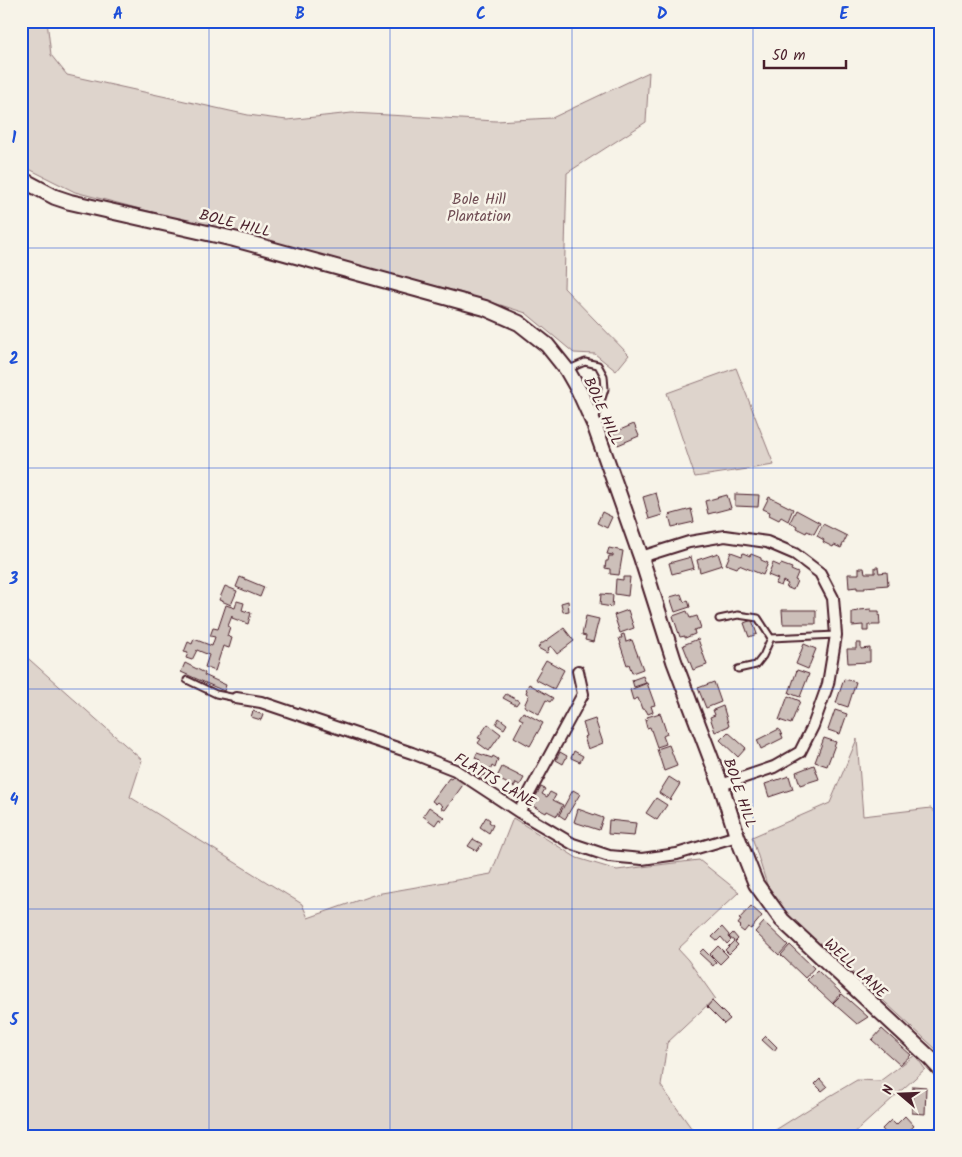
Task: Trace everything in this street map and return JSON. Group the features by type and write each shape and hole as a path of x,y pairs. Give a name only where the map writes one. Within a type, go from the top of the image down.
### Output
{"street":[{"name":"BOLE HILL","path":"21,179 55,197 70,202 234,238 485,308 519,323 547,344 579,391 594,424 641,557 674,660 756,884"},
{"path":"641,557 689,542 726,536 767,542 795,554 820,573 833,598 836,635 828,684 813,726 800,752 774,767 721,785"},
{"path":"519,812 583,694 578,672"},
{"name":"FLATTS LANE","path":"236,698 261,702 412,752 455,770 519,812 573,844 609,856 642,859 676,854 737,836"},
{"name":"WELL LANE","path":"756,884 782,920 941,1070"},
{"path":"936,1136 941,1131"}],"lane":[{"path":"566,370 586,362 598,365 604,376 605,389 594,424"},
{"path":"719,619 738,614 758,618 772,638"},
{"path":"772,638 836,635"},
{"path":"738,669 756,665 764,656 772,638"},
{"path":"187,680 216,694 236,698"}],"green space":[{"name":"Bole Hill Plantation","path":"21,21 47,21 51,55 67,75 248,115 287,120 352,113 496,121 552,118 649,72 646,122 567,173 564,288 629,355 616,371 595,354 574,353 526,313 459,292 75,192 21,165"},
{"path":"736,368 774,465 695,477 667,393"},
{"path":"21,652 142,760 130,797 302,904 308,918 376,894 491,874 513,818 577,858 617,870 699,860 739,892 678,949 715,998 667,1043 661,1086 697,1136 21,1136"},
{"path":"857,739 863,816 931,808 941,819 941,1050 938,1051 785,913 768,888 752,837 830,803"},
{"path":"915,1055 925,1069 851,1136 766,1136 857,1080 880,1081"}],"building":[{"path":"634,424 639,436 618,445 613,433"},
{"path":"656,493 662,515 649,519 643,497"},
{"path":"735,494 759,495 758,507 735,506"},
{"path":"727,495 731,508 708,514 705,501"},
{"path":"769,497 793,509 788,521 781,517 779,520 769,515 770,512 763,509"},
{"path":"691,509 694,522 672,527 669,515"},
{"path":"796,510 820,523 814,534 807,531 806,533 796,528 797,526 790,522"},
{"path":"602,512 612,517 607,528 597,523"},
{"path":"823,524 847,536 841,548 834,545 833,547 823,542 824,540 817,536"},
{"path":"609,548 623,551 619,575 610,574 610,569 605,568 609,556 613,556 607,554"},
{"path":"731,552 742,556 743,553 750,556 751,554 768,563 763,575 739,565 737,568 726,564"},
{"path":"718,553 722,565 700,572 697,560"},
{"path":"691,557 694,568 672,574 669,563"},
{"path":"773,563 792,568 791,570 798,573 793,590 786,587 788,584 783,581 781,586 775,584 778,579 768,575"},
{"path":"875,567 878,567 879,573 887,572 888,585 865,587 865,589 849,588 848,574 859,574 859,568 864,568 865,573 875,573"},
{"path":"240,577 264,587 260,597 236,587"},
{"path":"623,577 630,577 628,596 615,594 616,579 623,580"},
{"path":"225,586 237,591 231,605 219,600"},
{"path":"601,594 613,595 612,607 600,605"},
{"path":"681,594 684,602 688,600 690,607 675,612 670,597"},
{"path":"237,601 244,603 242,610 251,613 248,624 232,618 232,616 227,636 232,638 229,648 223,646 215,671 205,667 209,655 197,650 192,660 186,658 188,653 184,652 188,642 192,644 194,639 212,646 215,637 210,636 213,628 218,629 226,605 235,608"},
{"path":"568,601 569,611 563,612 561,603"},
{"path":"871,609 871,611 879,611 880,625 868,625 868,631 863,631 863,625 852,626 852,612"},
{"path":"628,610 634,628 620,633 614,615"},
{"path":"782,610 816,610 816,624 783,624"},
{"path":"687,611 690,618 697,616 701,628 694,630 695,634 685,638 685,636 680,637 673,616"},
{"path":"586,616 599,619 593,642 585,640 586,636 582,635"},
{"path":"752,620 757,634 749,637 744,623"},
{"path":"564,628 574,641 557,654 551,646 548,648 547,653 538,648 541,643"},
{"path":"624,634 626,642 632,640 643,669 632,673 629,664 627,665 619,638 622,638 621,635"},
{"path":"698,639 707,665 693,670 683,645"},
{"path":"856,643 861,643 861,649 870,648 870,662 848,663 847,649 856,649"},
{"path":"804,644 816,649 808,669 796,664"},
{"path":"546,660 564,670 554,689 535,679"},
{"path":"185,663 205,673 204,675 226,685 224,691 181,672"},
{"path":"797,670 809,674 800,697 789,693"},
{"path":"643,676 646,683 634,687 632,680"},
{"path":"844,679 856,682 848,707 836,703"},
{"path":"714,682 721,702 706,708 698,688"},
{"path":"647,683 655,705 651,706 653,712 648,714 646,710 642,709 638,698 633,700 630,690"},
{"path":"529,684 553,698 550,702 546,700 539,714 524,706 529,695 526,693 526,689"},
{"path":"506,694 519,701 516,705 503,698"},
{"path":"788,696 800,701 791,724 779,720"},
{"path":"723,706 729,726 715,732 710,717 715,715 713,710"},
{"path":"835,710 847,714 840,734 828,730"},
{"path":"253,711 263,715 261,720 251,717"},
{"path":"523,712 543,723 530,746 514,737 523,720 519,718"},
{"path":"660,713 667,734 663,736 666,744 657,747 650,727 647,728 645,720 648,719 647,717"},
{"path":"499,718 507,724 504,729 496,724"},
{"path":"595,719 603,743 588,749 584,737 587,736 583,723"},
{"path":"488,724 501,734 489,751 478,743 481,739 478,738"},
{"path":"779,729 783,738 761,749 757,740"},
{"path":"728,732 746,748 738,757 720,740"},
{"path":"824,738 836,742 827,766 815,762"},
{"path":"669,745 677,766 664,771 657,749"},
{"path":"574,751 583,756 580,762 571,758"},
{"path":"560,752 567,756 563,764 556,760"},
{"path":"477,753 492,758 493,756 498,759 495,768 492,766 490,771 487,770 485,776 474,775 480,760 475,758"},
{"path":"814,765 819,779 800,785 796,772"},
{"path":"502,767 524,778 520,785 516,783 514,787 497,777"},
{"path":"455,774 465,782 445,810 441,808 443,806 438,802 436,804 432,801 449,778 451,779"},
{"path":"789,776 793,789 769,797 765,784"},
{"path":"669,777 680,784 670,800 659,793"},
{"path":"541,787 545,789 542,794 547,797 550,792 556,795 553,800 563,805 557,816 547,811 546,813 531,805"},
{"path":"573,790 580,794 565,819 559,815"},
{"path":"656,798 667,805 657,820 646,813"},
{"path":"429,807 445,818 442,821 439,819 435,825 423,816"},
{"path":"578,809 603,818 599,830 574,822"},
{"path":"486,817 493,825 489,833 480,827"},
{"path":"609,820 636,823 634,836 608,834"},
{"path":"473,839 482,844 477,851 468,846"},
{"path":"751,906 762,916 751,929 748,927 744,932 739,928 741,926 738,924 741,920 739,919"},
{"path":"764,922 788,945 779,955 755,932"},
{"path":"722,927 731,940 727,944 721,937 717,941 712,937"},
{"path":"733,933 738,939 735,942 738,945 729,954 725,950 734,941 729,937"},
{"path":"790,945 814,968 805,978 781,955"},
{"path":"718,946 728,956 720,964 710,954"},
{"path":"703,949 716,962 713,966 699,953"},
{"path":"817,970 841,993 832,1003 807,980"},
{"path":"842,994 868,1017 857,1024 833,1003"},
{"path":"712,1001 730,1019 724,1024 707,1007"},
{"path":"882,1029 911,1055 900,1065 872,1040"},
{"path":"766,1036 777,1047 774,1051 762,1040"},
{"path":"820,1079 827,1087 822,1091 815,1084"},
{"path":"913,1086 926,1087 925,1114 912,1113"},
{"path":"905,1116 914,1126 903,1136 888,1136 882,1129 891,1120 896,1125"}]}
